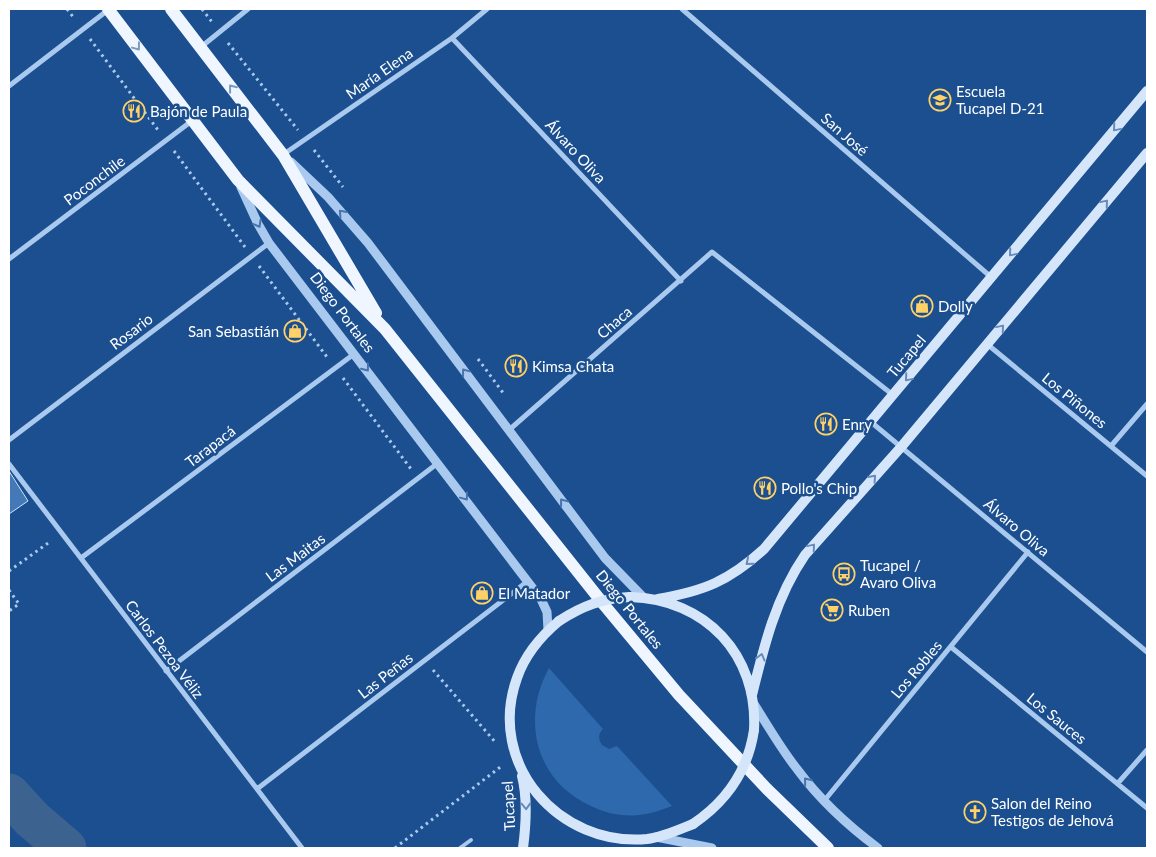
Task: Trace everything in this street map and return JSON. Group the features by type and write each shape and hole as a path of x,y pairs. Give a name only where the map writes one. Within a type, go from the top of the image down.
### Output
{"main road":[{"path":"108,9 238,180"},
{"name":"Diego Portales","path":"171,9 283,155 385,329"},
{"name":"Tucapel","path":"658,599 679,596 708,587 733,574 749,562 783,527 1147,91"},
{"path":"753,700 773,620 780,600 796,569 828,527 902,446 1147,153"},
{"name":"Diego Portales","path":"238,180 385,329 662,675 736,757 828,848"},
{"path":"627,848 693,824 723,799 738,778 748,756 754,730 753,700 749,682 739,658 724,638 705,620 683,607 658,599 643,597 618,598 593,603 581,608 559,621 534,646 523,664 513,692 510,721 514,762 549,807 578,827 612,838 652,838"},
{"name":"Tucapel","path":"514,762 526,799 523,848"}],"street":[{"path":"9,86 108,9"},
{"path":"200,47 248,9"},
{"name":"María Elena","path":"283,155 452,38 487,9"},
{"name":"San José","path":"682,9 991,277"},
{"name":"Álvaro Oliva","path":"452,38 681,281"},
{"name":"Poconchile","path":"9,259 193,120"},
{"name":"Diego Portales","path":"283,155 328,198 368,242 605,558 643,597"},
{"name":"Diego Portales","path":"238,180 258,224 269,242 528,580 545,606 548,630"},
{"name":"Rosario","path":"9,440 269,242"},
{"name":"Chaca","path":"508,430 712,252 893,395"},
{"name":"Los Piñones","path":"987,344 1147,476"},
{"name":"Tarapacá","path":"81,558 354,354"},
{"path":"1111,446 1147,404"},
{"name":"Álvaro Oliva","path":"871,422 1147,652"},
{"name":"Las Maitas","path":"166,671 438,463"},
{"name":"Carlos Pezoa Véliz","path":"9,464 302,848"},
{"name":"Los Robles","path":"824,800 1028,552"},
{"name":"Las Peñas","path":"257,789 528,580"},
{"name":"Los Sauces","path":"950,647 1147,808"},
{"path":"753,700 796,768 853,829 878,848"},
{"path":"1118,784 1147,750"},
{"path":"652,838 712,848"}],"lane":[{"path":"460,848 470,840"}],"path":[{"path":"9,571 62,534"},
{"path":"9,590 19,604 9,611"},
{"path":"396,848 514,762 424,660"}],"shaded area":[{"path":"549,668 603,729 599,737 602,745 609,749 617,746 672,806 656,812 643,814 614,814 602,811 572,795 557,781 546,765 538,747 535,727 540,688"}],"building":[{"path":"9,471 28,501 9,514"}],"waterway":[{"path":"9,794 32,819 66,848"}],"place":[{"name":"Escuela Tucapel D-21","path":"940,100"},
{"name":"Bajón de Paula","path":"134,111"},
{"name":"Dolly","path":"922,306"},
{"name":"San Sebastián","path":"295,331"},
{"name":"Kimsa Chata","path":"516,366"},
{"name":"Enry","path":"826,424"},
{"name":"Pollo's Chip","path":"765,488"},
{"name":"Tucapel / Avaro Oliva","path":"844,574"},
{"name":"El Matador","path":"482,593"},
{"name":"Ruben","path":"832,610"},
{"name":"Salon del Reino Testigos de Jehová","path":"975,812"}]}
